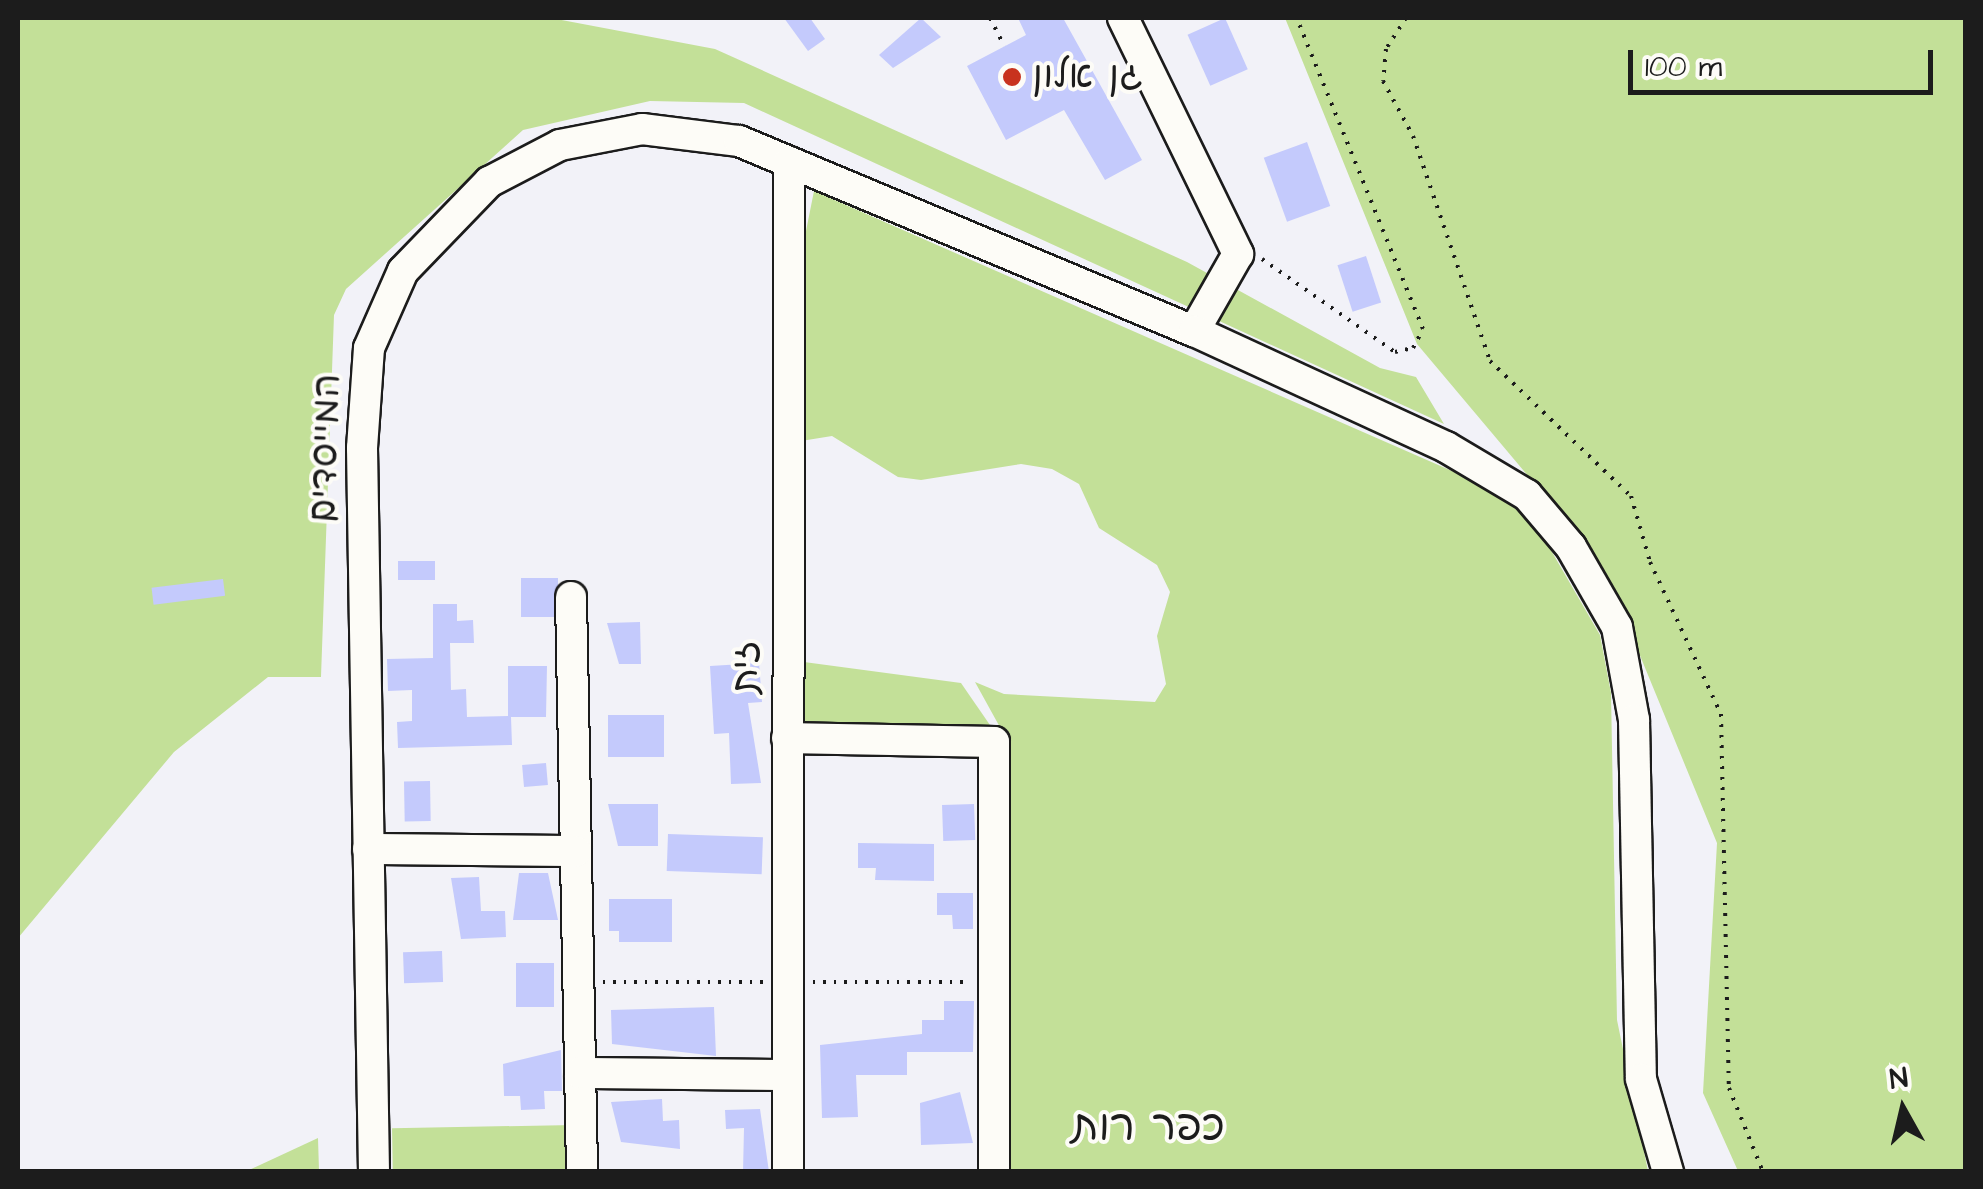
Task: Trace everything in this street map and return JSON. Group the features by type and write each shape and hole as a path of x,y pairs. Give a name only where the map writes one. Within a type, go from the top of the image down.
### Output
{"street":[{"path":"1123,18 1194,176 1238,254 1194,331"},
{"name":"המייסדים","path":"374,1172 362,400 370,348 403,272 490,182 606,132 710,133 789,162 1194,331 1508,480 1599,589 1617,627 1634,720 1641,1079 1668,1172"},
{"name":"זית","path":"788,1172 789,162"},
{"path":"571,597 582,1172"},
{"path":"787,738 994,742 994,1172"},
{"path":"368,850 576,851"},
{"path":"580,1074 788,1074"}],"path":[{"path":"990,18 1004,46"},
{"path":"1238,254 1264,259 1395,352 1413,348 1423,329 1297,18"}],"green space":[{"path":"18,18 551,18 715,49 1187,262 1380,368 1416,377 1444,424 744,103 650,101 523,130 346,289 334,315 321,677 268,677 174,752 18,938"},
{"path":"1285,18 1965,18 1965,1171 1738,1171 1703,1093 1717,843 1618,602 1561,515 1417,344"},
{"path":"814,191 1452,471 1505,498 1541,533 1600,635 1611,693 1617,1020 1648,1171 1006,1171 1007,740 975,682 1004,694 1155,702 1166,684 1157,636 1170,592 1157,565 1099,528 1079,484 1052,469 1021,464 921,480 898,477 832,436 801,441 805,236"},
{"path":"804,662 961,683 992,728 803,725"},
{"path":"574,1125 575,1171 393,1172 392,1128"},
{"path":"318,1138 319,1171 247,1171"}],"building":[{"path":"784,18 810,18 825,39 808,51"},
{"path":"921,18 941,37 893,68 879,55"},
{"path":"1018,18 1063,18 1142,160 1105,180 1064,110 1006,140 967,66 1026,35"},
{"path":"1225,18 1248,69 1210,86 1188,35"},
{"path":"1307,142 1330,206 1287,222 1264,158"},
{"path":"1366,256 1381,303 1353,312 1337,265"},
{"path":"398,561 435,561 435,580 398,580"},
{"path":"521,578 558,578 558,617 521,617"},
{"path":"223,579 225,596 154,605 152,588"},
{"path":"433,604 457,604 457,621 473,620 474,643 450,643 451,690 466,689 467,717 508,716 508,666 547,666 546,717 511,717 512,745 398,748 397,722 412,721 412,690 388,691 387,659 433,658"},
{"path":"640,622 641,664 619,664 607,623"},
{"path":"759,663 762,702 748,703 761,783 731,784 729,733 714,734 710,666"},
{"path":"608,715 664,715 664,757 608,757"},
{"path":"546,763 548,785 524,787 522,765"},
{"path":"404,781 430,781 431,821 405,821"},
{"path":"608,804 658,804 658,846 618,846"},
{"path":"974,804 975,840 943,841 942,805"},
{"path":"668,834 763,837 762,874 667,871"},
{"path":"858,843 934,844 934,881 875,880 876,868 858,868"},
{"path":"519,873 548,873 558,920 513,920"},
{"path":"479,877 481,911 505,911 506,937 461,939 451,878"},
{"path":"937,893 973,893 973,929 953,929 952,915 937,915"},
{"path":"609,899 672,899 672,942 619,942 619,931 609,931"},
{"path":"442,951 443,982 404,983 403,952"},
{"path":"516,963 554,963 554,1007 516,1007"},
{"path":"944,1001 974,1001 973,1052 907,1052 907,1075 856,1075 858,1117 822,1118 820,1045 922,1034 922,1020 944,1020"},
{"path":"714,1007 716,1056 612,1044 611,1010"},
{"path":"561,1050 562,1091 544,1091 545,1109 521,1110 520,1096 504,1096 503,1064"},
{"path":"960,1092 973,1143 921,1145 920,1103"},
{"path":"662,1099 663,1121 679,1120 680,1149 621,1142 611,1102"},
{"path":"760,1109 769,1172 743,1172 744,1128 726,1129 725,1110"}],"place":[{"name":"גן אלון","path":"1012,77"}],"district":[{"name":"כפר רות","path":"1148,1127"}]}
